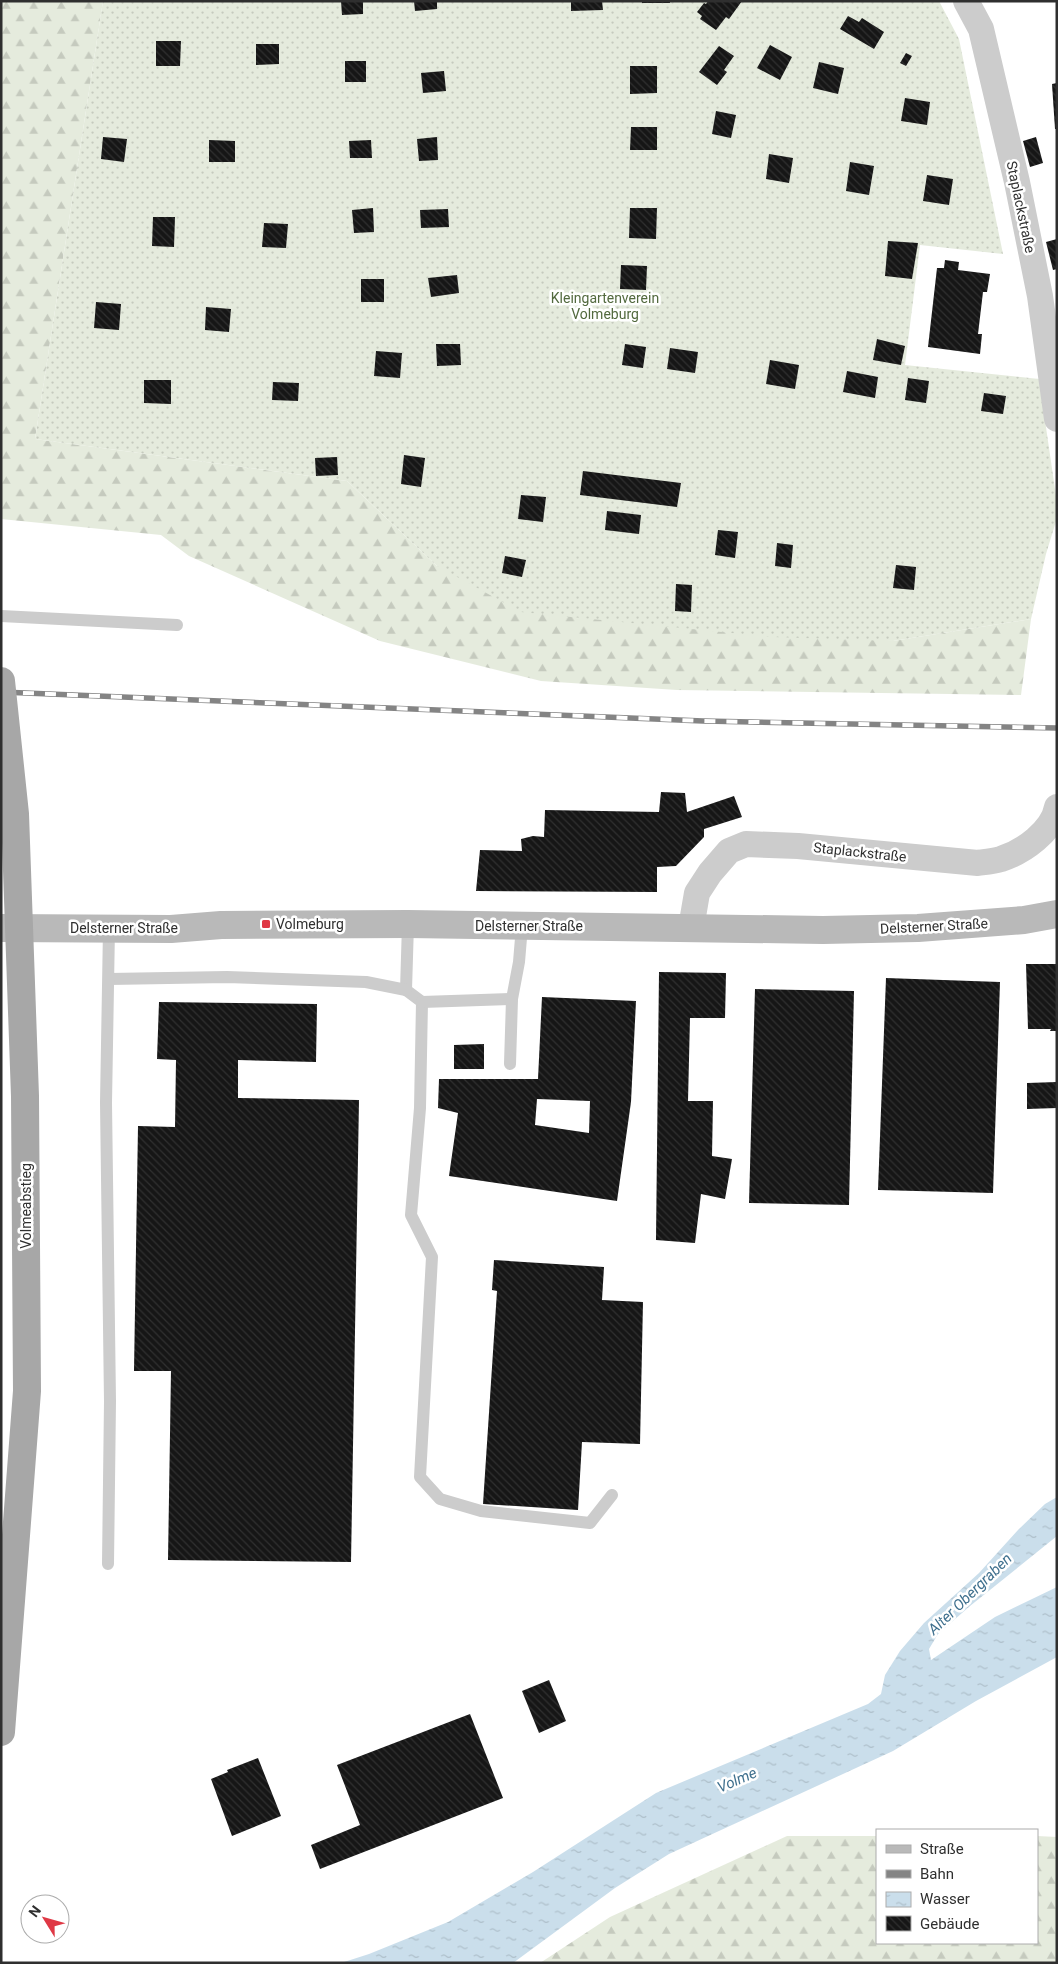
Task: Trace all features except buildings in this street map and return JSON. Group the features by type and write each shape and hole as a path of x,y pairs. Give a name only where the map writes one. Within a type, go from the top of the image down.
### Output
{"main road":[{"name":"Volmeabstieg","path":"1,681 15,823 25,1096 28,1392 1,1732"}],"street":[{"name":"Staplackstraße","path":"966,1 981,29 1017,182 1040,296 1057,419"},
{"name":"Staplackstraße","path":"691,928 698,893 710,873 729,851 746,844 798,846 978,863 1002,858 1025,848 1046,828 1057,806"},
{"name":"Delsterner Straße","path":"1,928 171,929 221,925 408,924 823,930 918,928 1024,920 1057,914"}],"lane":[{"path":"1,616 177,625"},
{"path":"406,990 408,924"},
{"path":"510,1064 512,1000 519,962 522,926"},
{"path":"108,1564 110,1401 106,1103 109,928"},
{"path":"109,979 226,977 366,982 406,990 422,1002 512,1000"},
{"path":"422,1002 420,1108 411,1215 432,1257 420,1477 440,1499 481,1511 590,1523 612,1495"}],"green space":[{"path":"1,1 103,1 35,439 347,481 437,566 893,641 1031,619 1021,695 677,690 541,681 380,641 189,556 161,535 1,519"},
{"name":"Kleingartenverein Volmeburg","path":"103,1 939,1 959,39 1003,254 920,245 905,365 1039,379 1057,503 1057,518 1046,554 1031,619 893,641 772,637 521,612 437,566 347,481 35,439"},
{"path":"787,1836 876,1836 876,1944 1038,1944 1038,1836 1057,1837 1057,1963 540,1963 610,1917"}],"water":[{"path":"1057,1497 1057,1536 938,1634 929,1649 931,1660 995,1617 1057,1587 1057,1657 976,1701 893,1751 669,1854 615,1888 513,1963 341,1963 369,1954 448,1922 533,1872 656,1793 868,1704 881,1694 885,1675 900,1651 924,1623 979,1573 1018,1530 1045,1504"}],"railway":[{"path":"1,692 703,721 1057,728"}],"place":[{"name":"Volmeburg","path":"266,924"}],"water label":[{"name":"Alter Obergraben","path":"970,1594"},
{"name":"Volme","path":"737,1780"}]}
